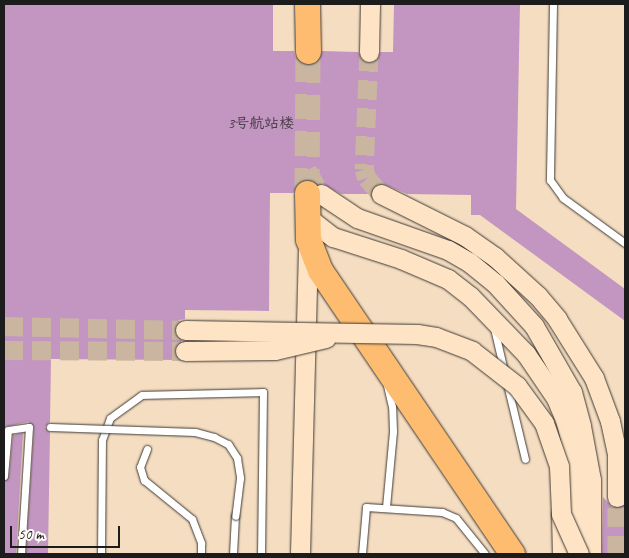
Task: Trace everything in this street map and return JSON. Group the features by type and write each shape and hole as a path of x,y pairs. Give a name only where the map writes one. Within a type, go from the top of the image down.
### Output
{"highway":[{"path":"307,4 308,51"},
{"path":"310,211 320,270 382,366 512,554"}],"street":[{"path":"370,4 370,52"},
{"path":"382,194 465,236 495,257 538,296 557,319 594,378 610,421 617,454 617,498"},
{"path":"310,211 357,218 448,250 476,268 515,303 557,362 572,392 586,449 591,488 591,554"},
{"path":"310,211 333,237 401,259 448,279 491,316 543,378 566,423 578,472 579,554"},
{"path":"300,554 310,211"},
{"path":"185,330 344,332 436,337 472,350 503,373 528,398 551,437 559,466 562,554"},
{"path":"185,351 275,350 344,332"},
{"path":"561,514 579,554"}],"lane":[{"path":"553,4 550,180 562,198 625,243"},
{"path":"491,316 525,459"},
{"path":"382,366 392,407 386,507"},
{"path":"100,554 102,440 110,418 142,395 263,392 261,554"},
{"path":"4,476 8,430 29,427 21,554"},
{"path":"50,427 195,432 214,437 228,444 237,458 240,478 233,554"},
{"path":"147,449 140,467 144,480 192,519 201,543 201,554"},
{"path":"362,554 366,507 423,509 456,518 484,554"}],"building":[{"path":"4,4 273,4 273,51 294,51 296,59 308,65 316,63 322,51 358,52 363,61 369,63 378,58 380,52 393,52 394,4 520,4 516,209 625,289 625,321 480,215 471,215 471,195 407,194 381,183 374,185 370,194 341,194 322,183 307,179 300,181 293,193 270,193 269,311 185,310 185,319 179,320 174,329 175,336 182,340 174,351 179,360 51,359 50,422 45,427 50,432 48,554 26,554 34,427 28,422 4,427"},
{"path":"23,433 16,554 4,554 4,481 9,476 13,435"},
{"path":"603,497 612,507 625,504 625,554 602,554"}],"tunnel":[{"path":"307,193 308,51"},
{"path":"369,52 364,169 367,178 381,194"},
{"path":"307,170 321,194"},
{"path":"4,326 185,330"},
{"path":"4,350 185,351"},
{"path":"617,497 617,554"}]}
